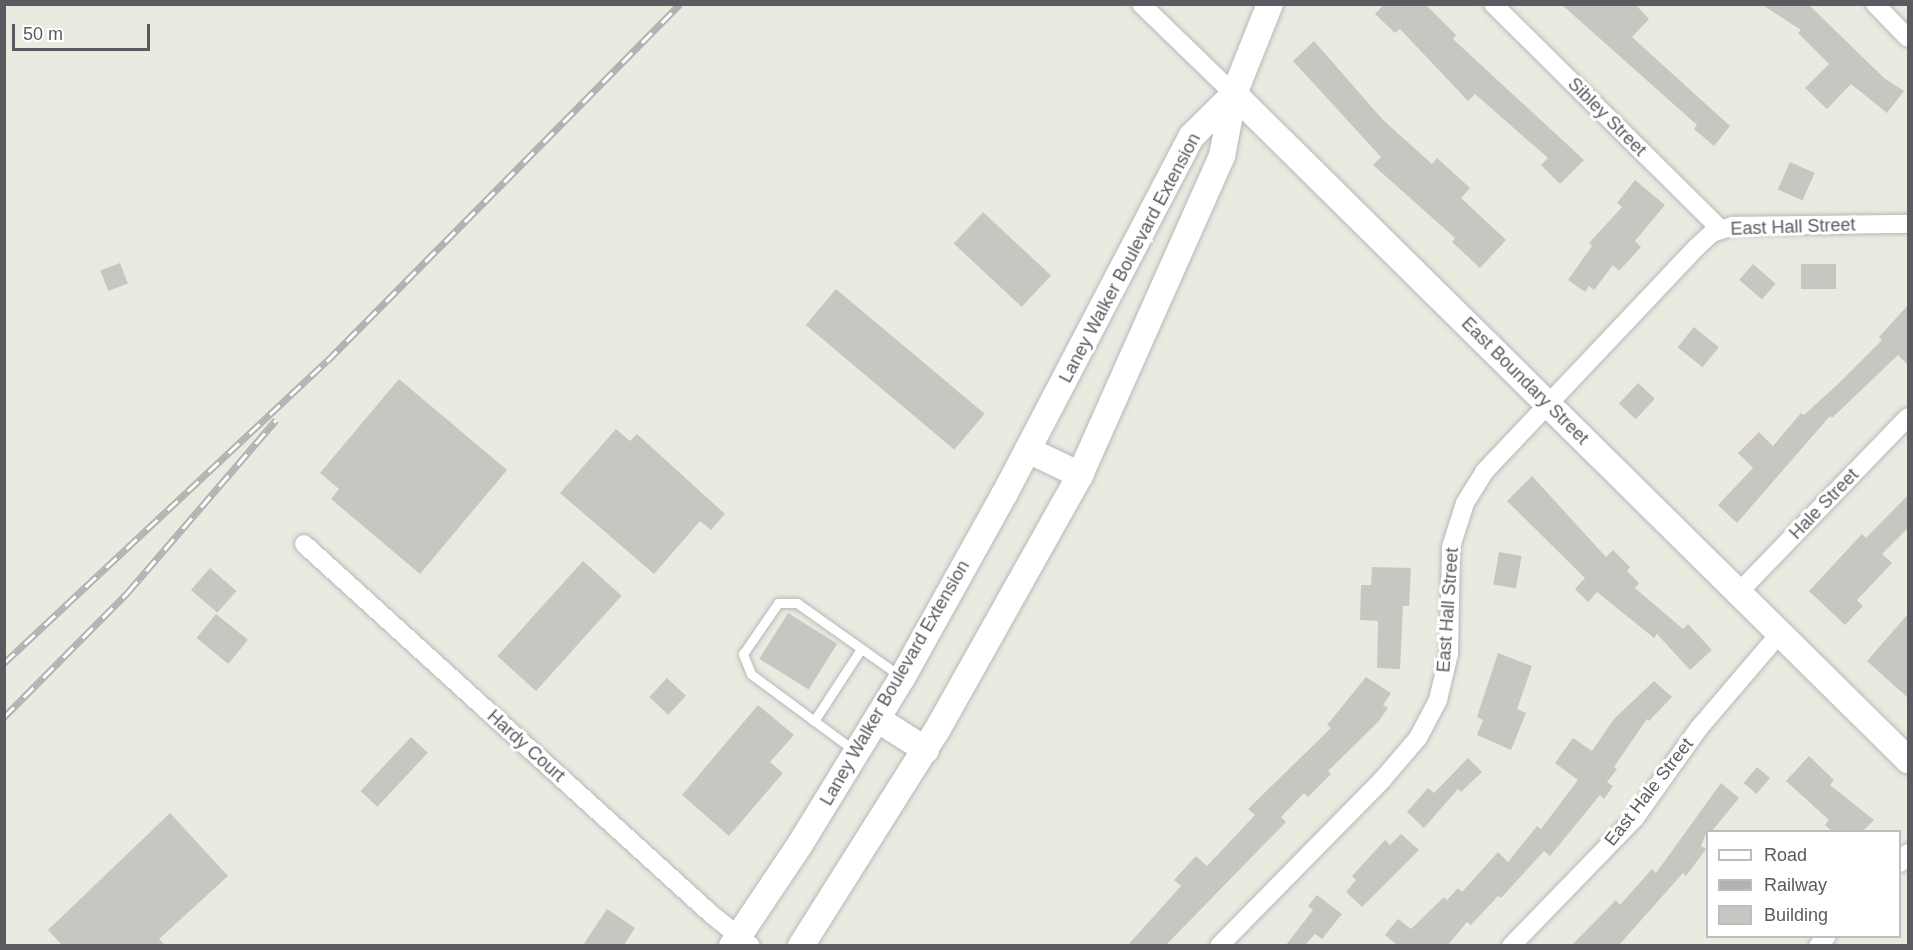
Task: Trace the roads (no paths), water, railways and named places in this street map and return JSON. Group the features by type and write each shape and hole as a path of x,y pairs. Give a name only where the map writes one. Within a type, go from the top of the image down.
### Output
{"main road":[{"path":"1234,94 1270,4"},
{"name":"East Boundary Street","path":"1234,94 1908,760"},
{"name":"Laney Walker Boulevard Extension","path":"741,941 902,678 1028,450 1192,136 1234,94"},
{"name":"Laney Walker Boulevard Extension","path":"801,945 926,750 1080,475 1156,312 1222,156 1234,94"},
{"path":"1028,450 1080,475"},
{"path":"877,719 926,750"}],"street":[{"name":"East Boundary Street","path":"1141,4 1234,94"},
{"name":"Sibley Street","path":"1493,4 1721,230"},
{"path":"1875,4 1908,38"},
{"name":"East Hall Street","path":"1219,945 1382,780 1419,738 1438,700 1445,677 1451,547 1466,503 1484,472 1697,247 1721,230 1745,225 1908,224"},
{"name":"Hale Street","path":"1739,592 1908,417"},
{"name":"Hardy Court","path":"304,544 741,941"},
{"name":"East Hale Street","path":"1511,945 1635,818 1699,728 1780,633"}],"lane":[{"path":"857,753 751,674 743,654 778,603 797,603 902,678"},
{"path":"814,721 861,649"}],"railway":[{"path":"4,663 327,361 680,4"},
{"path":"4,717 128,592 276,420"}]}
